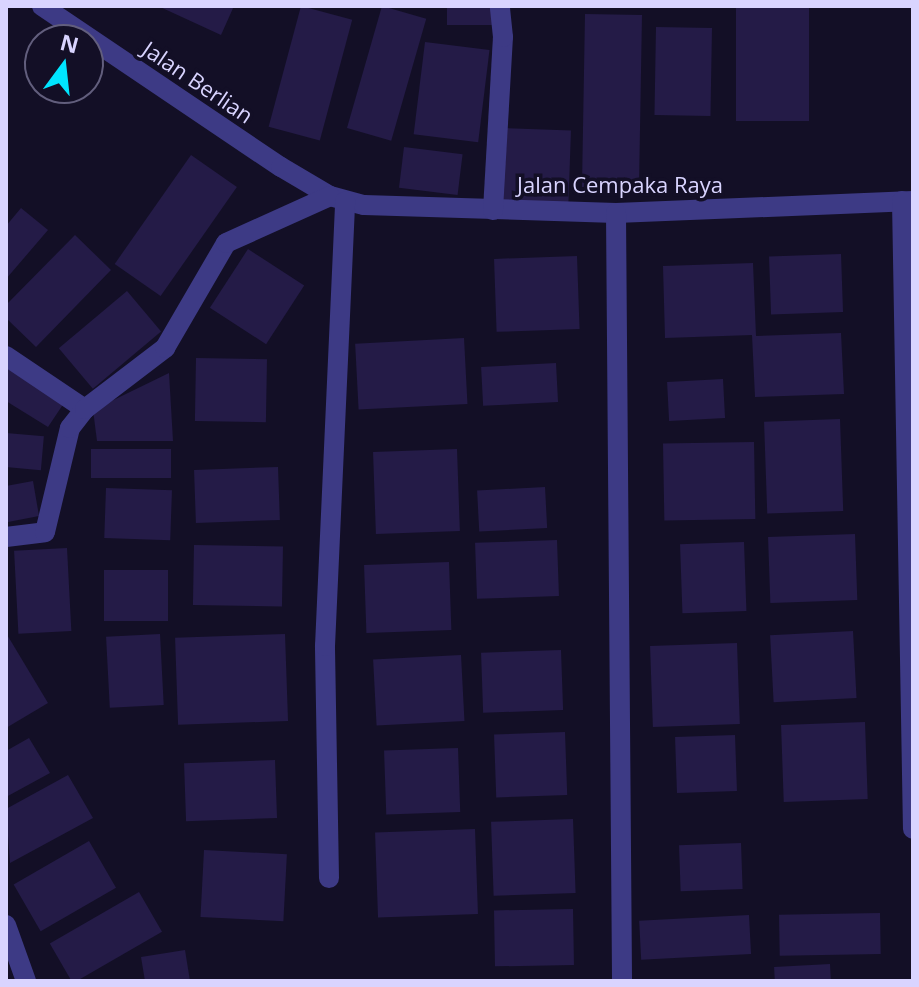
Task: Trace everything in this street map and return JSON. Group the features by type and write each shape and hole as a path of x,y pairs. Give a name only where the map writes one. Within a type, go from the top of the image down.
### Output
{"street":[{"name":"Jalan Berlian","path":"42,6 337,198"},
{"path":"493,210 503,37 500,6"},
{"name":"Jalan Cempaka Raya","path":"337,198 493,210 616,213 908,201"},
{"path":"6,537 38,536 50,525 63,449 85,409 165,348 226,243 337,198 325,646 329,878"},
{"path":"908,201 913,829"},
{"path":"616,213 622,981"},
{"path":"6,356 85,409"},
{"path":"6,925 26,981"}],"building":[{"path":"158,6 234,6 221,35"},
{"path":"301,6 352,20 320,140 269,127"},
{"path":"382,6 426,19 391,141 347,128"},
{"path":"447,6 495,6 495,25 447,25"},
{"path":"736,6 809,6 809,121 736,121"},
{"path":"585,14 642,15 639,188 582,187"},
{"path":"656,27 712,28 710,116 654,115"},
{"path":"425,42 490,50 478,142 414,134"},
{"path":"501,128 571,130 568,203 498,201"},
{"path":"404,147 463,154 458,195 399,188"},
{"path":"191,155 237,187 161,296 115,264"},
{"path":"21,208 48,230 6,279 6,226"},
{"path":"75,235 111,270 36,347 6,318 6,305"},
{"path":"248,249 304,285 266,344 210,308"},
{"path":"841,254 843,312 771,314 769,257"},
{"path":"577,256 580,329 497,332 494,259"},
{"path":"753,263 756,336 841,333 844,394 755,397 752,335 665,338 663,266"},
{"path":"127,291 161,332 93,389 59,348"},
{"path":"464,338 467,404 359,410 355,344"},
{"path":"196,358 267,359 266,422 195,421"},
{"path":"556,363 558,402 483,406 481,367"},
{"path":"6,366 64,403 48,427 6,401"},
{"path":"169,373 173,441 97,441 93,410"},
{"path":"723,379 725,418 669,421 667,382"},
{"path":"840,419 843,511 767,514 764,422"},
{"path":"6,433 44,436 41,470 6,467"},
{"path":"754,442 755,519 664,521 663,444"},
{"path":"91,449 171,449 171,478 91,478"},
{"path":"457,449 460,531 376,534 373,452"},
{"path":"278,467 280,520 196,523 194,470"},
{"path":"33,481 39,516 8,522 6,486"},
{"path":"545,487 547,528 479,532 477,491"},
{"path":"106,488 172,490 170,540 104,538"},
{"path":"855,534 857,600 770,603 768,537"},
{"path":"557,540 559,596 477,599 475,543"},
{"path":"744,542 746,611 682,613 680,544"},
{"path":"194,545 283,547 282,607 193,605"},
{"path":"67,548 71,631 18,634 14,551"},
{"path":"449,562 451,630 366,633 364,565"},
{"path":"104,570 168,570 168,621 104,621"},
{"path":"853,631 857,698 774,702 770,635"},
{"path":"6,633 48,703 6,728"},
{"path":"160,634 164,705 110,708 106,637"},
{"path":"285,634 288,721 178,725 175,638"},
{"path":"737,643 740,724 653,727 650,646"},
{"path":"561,650 563,710 483,713 481,653"},
{"path":"461,655 464,721 377,726 373,660"},
{"path":"865,722 868,799 784,802 781,725"},
{"path":"565,732 567,795 496,797 494,734"},
{"path":"735,735 737,791 677,793 675,737"},
{"path":"29,738 50,773 6,797 6,751"},
{"path":"458,748 460,812 386,815 384,751"},
{"path":"275,760 277,818 186,821 184,763"},
{"path":"68,775 93,818 10,863 6,809"},
{"path":"573,819 576,893 494,896 491,822"},
{"path":"475,829 478,914 378,917 375,832"},
{"path":"89,841 116,888 41,931 14,884"},
{"path":"741,843 743,889 681,891 679,845"},
{"path":"204,850 287,854 283,921 200,917"},
{"path":"139,892 162,932 77,981 71,981 50,944"},
{"path":"573,909 574,965 495,966 494,910"},
{"path":"880,913 881,954 780,956 779,915"},
{"path":"749,915 751,954 641,960 639,921"},
{"path":"185,950 190,981 145,981 141,957"},
{"path":"830,964 831,981 775,981 774,967"}]}
